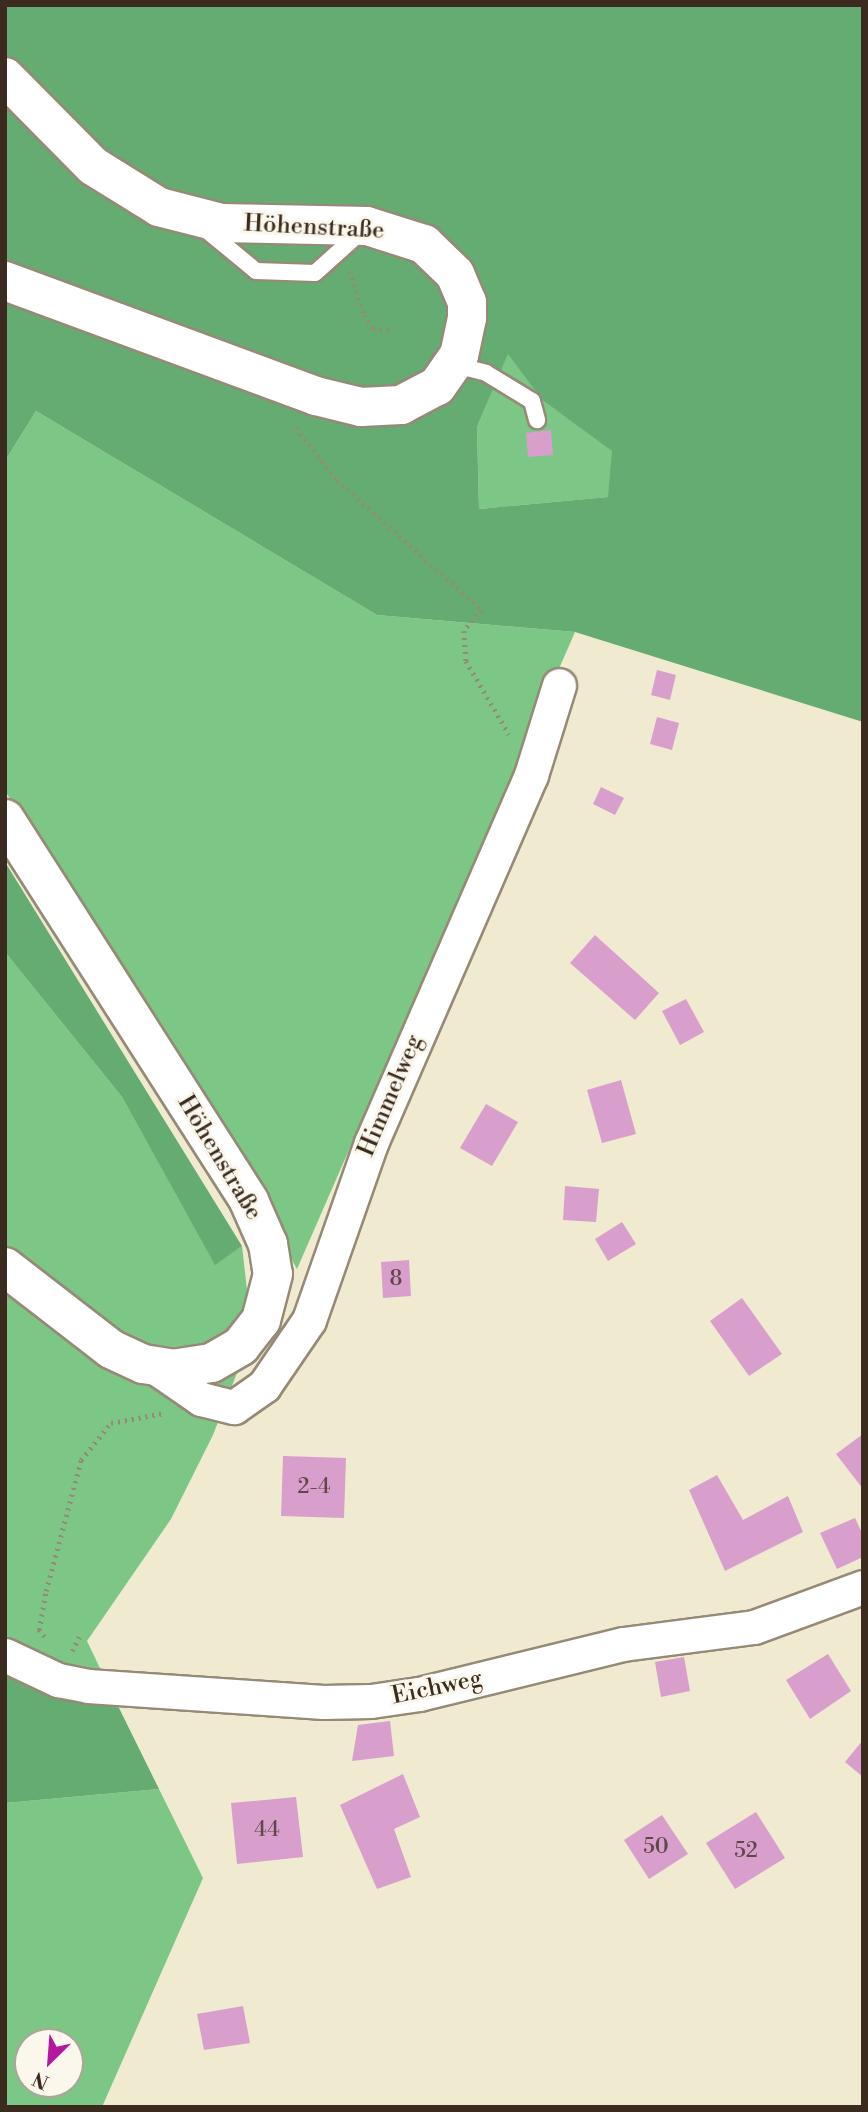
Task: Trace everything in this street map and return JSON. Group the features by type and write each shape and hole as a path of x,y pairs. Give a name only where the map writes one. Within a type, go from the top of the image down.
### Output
{"street":[{"name":"Höhenstraße","path":"5,77 109,180 159,207 195,219 250,225 367,226 424,244 455,274 467,302 467,318 455,365 437,386 414,401 388,408 345,404 5,281"},
{"name":"Himmelweg","path":"156,1368 201,1399 234,1407 247,1401 282,1362 309,1320 371,1143 531,775 558,685"},
{"name":"Höhenstraße","path":"5,819 250,1201 268,1244 271,1291 252,1334 226,1357 193,1369 156,1368 129,1359 85,1333 5,1267"},
{"name":"Eichweg","path":"5,1654 58,1680 88,1686 323,1702 371,1701 419,1694 612,1646 754,1627 863,1587"}],"lane":[{"path":"195,219 224,249 256,271 315,273 367,226"},
{"path":"455,365 486,373 531,401 537,420"}],"path":[{"path":"332,258 348,268 364,315 373,328 392,331"},
{"path":"288,416 337,480 482,610 464,631 466,661 531,775"},
{"path":"52,1648 39,1630 57,1538 81,1460 111,1423 189,1409 201,1399"}],"green space":[{"path":"5,5 863,5 863,722 575,632 377,615 36,411 5,461","holes":["508,354 542,400 612,451 608,497 479,509 477,427"]},
{"path":"508,353 542,400 613,451 609,497 479,509 477,427"},
{"path":"36,411 377,615 575,632 297,1269 208,1113 5,791 5,461"},
{"path":"5,862 242,1246 215,1265 122,1097 5,952"},
{"path":"5,952 122,1097 215,1264 242,1246 252,1334 213,1435 171,1519 87,1641 119,1708 5,1667"},
{"path":"5,1667 119,1708 159,1789 5,1803"},
{"path":"159,1789 203,1878 102,2107 5,2107 5,1803"}],"building":[{"path":"551,430 553,455 528,457 526,433"},
{"path":"657,670 676,675 670,700 651,695"},
{"path":"657,717 679,723 672,750 650,744"},
{"path":"601,787 624,798 615,815 593,804"},
{"path":"595,935 659,993 635,1020 570,963"},
{"path":"686,999 704,1032 680,1045 662,1011"},
{"path":"621,1080 636,1134 602,1143 587,1090"},
{"path":"486,1104 518,1122 492,1166 460,1148"},
{"path":"565,1186 599,1189 596,1222 563,1220"},
{"path":"622,1222 636,1244 608,1261 595,1239"},
{"path":"409,1260 411,1296 383,1298 381,1262"},
{"path":"742,1298 782,1354 749,1376 710,1321"},
{"path":"863,1434 863,1489 836,1454"},
{"path":"283,1456 346,1458 344,1518 281,1516"},
{"path":"717,1475 743,1520 788,1496 803,1532 725,1571 689,1490"},
{"path":"855,1518 863,1535 863,1557 837,1569 820,1533"},
{"path":"828,1654 851,1691 810,1719 786,1680"},
{"path":"684,1657 690,1691 661,1697 655,1662"},
{"path":"390,1721 394,1756 352,1761 358,1725"},
{"path":"863,1740 863,1777 845,1762"},
{"path":"403,1774 420,1817 394,1829 411,1877 377,1889 340,1805"},
{"path":"296,1797 303,1857 237,1864 231,1803"},
{"path":"756,1812 785,1858 735,1889 706,1843"},
{"path":"662,1815 688,1854 649,1879 624,1840"},
{"path":"243,2006 250,2043 204,2050 197,2014"}]}
